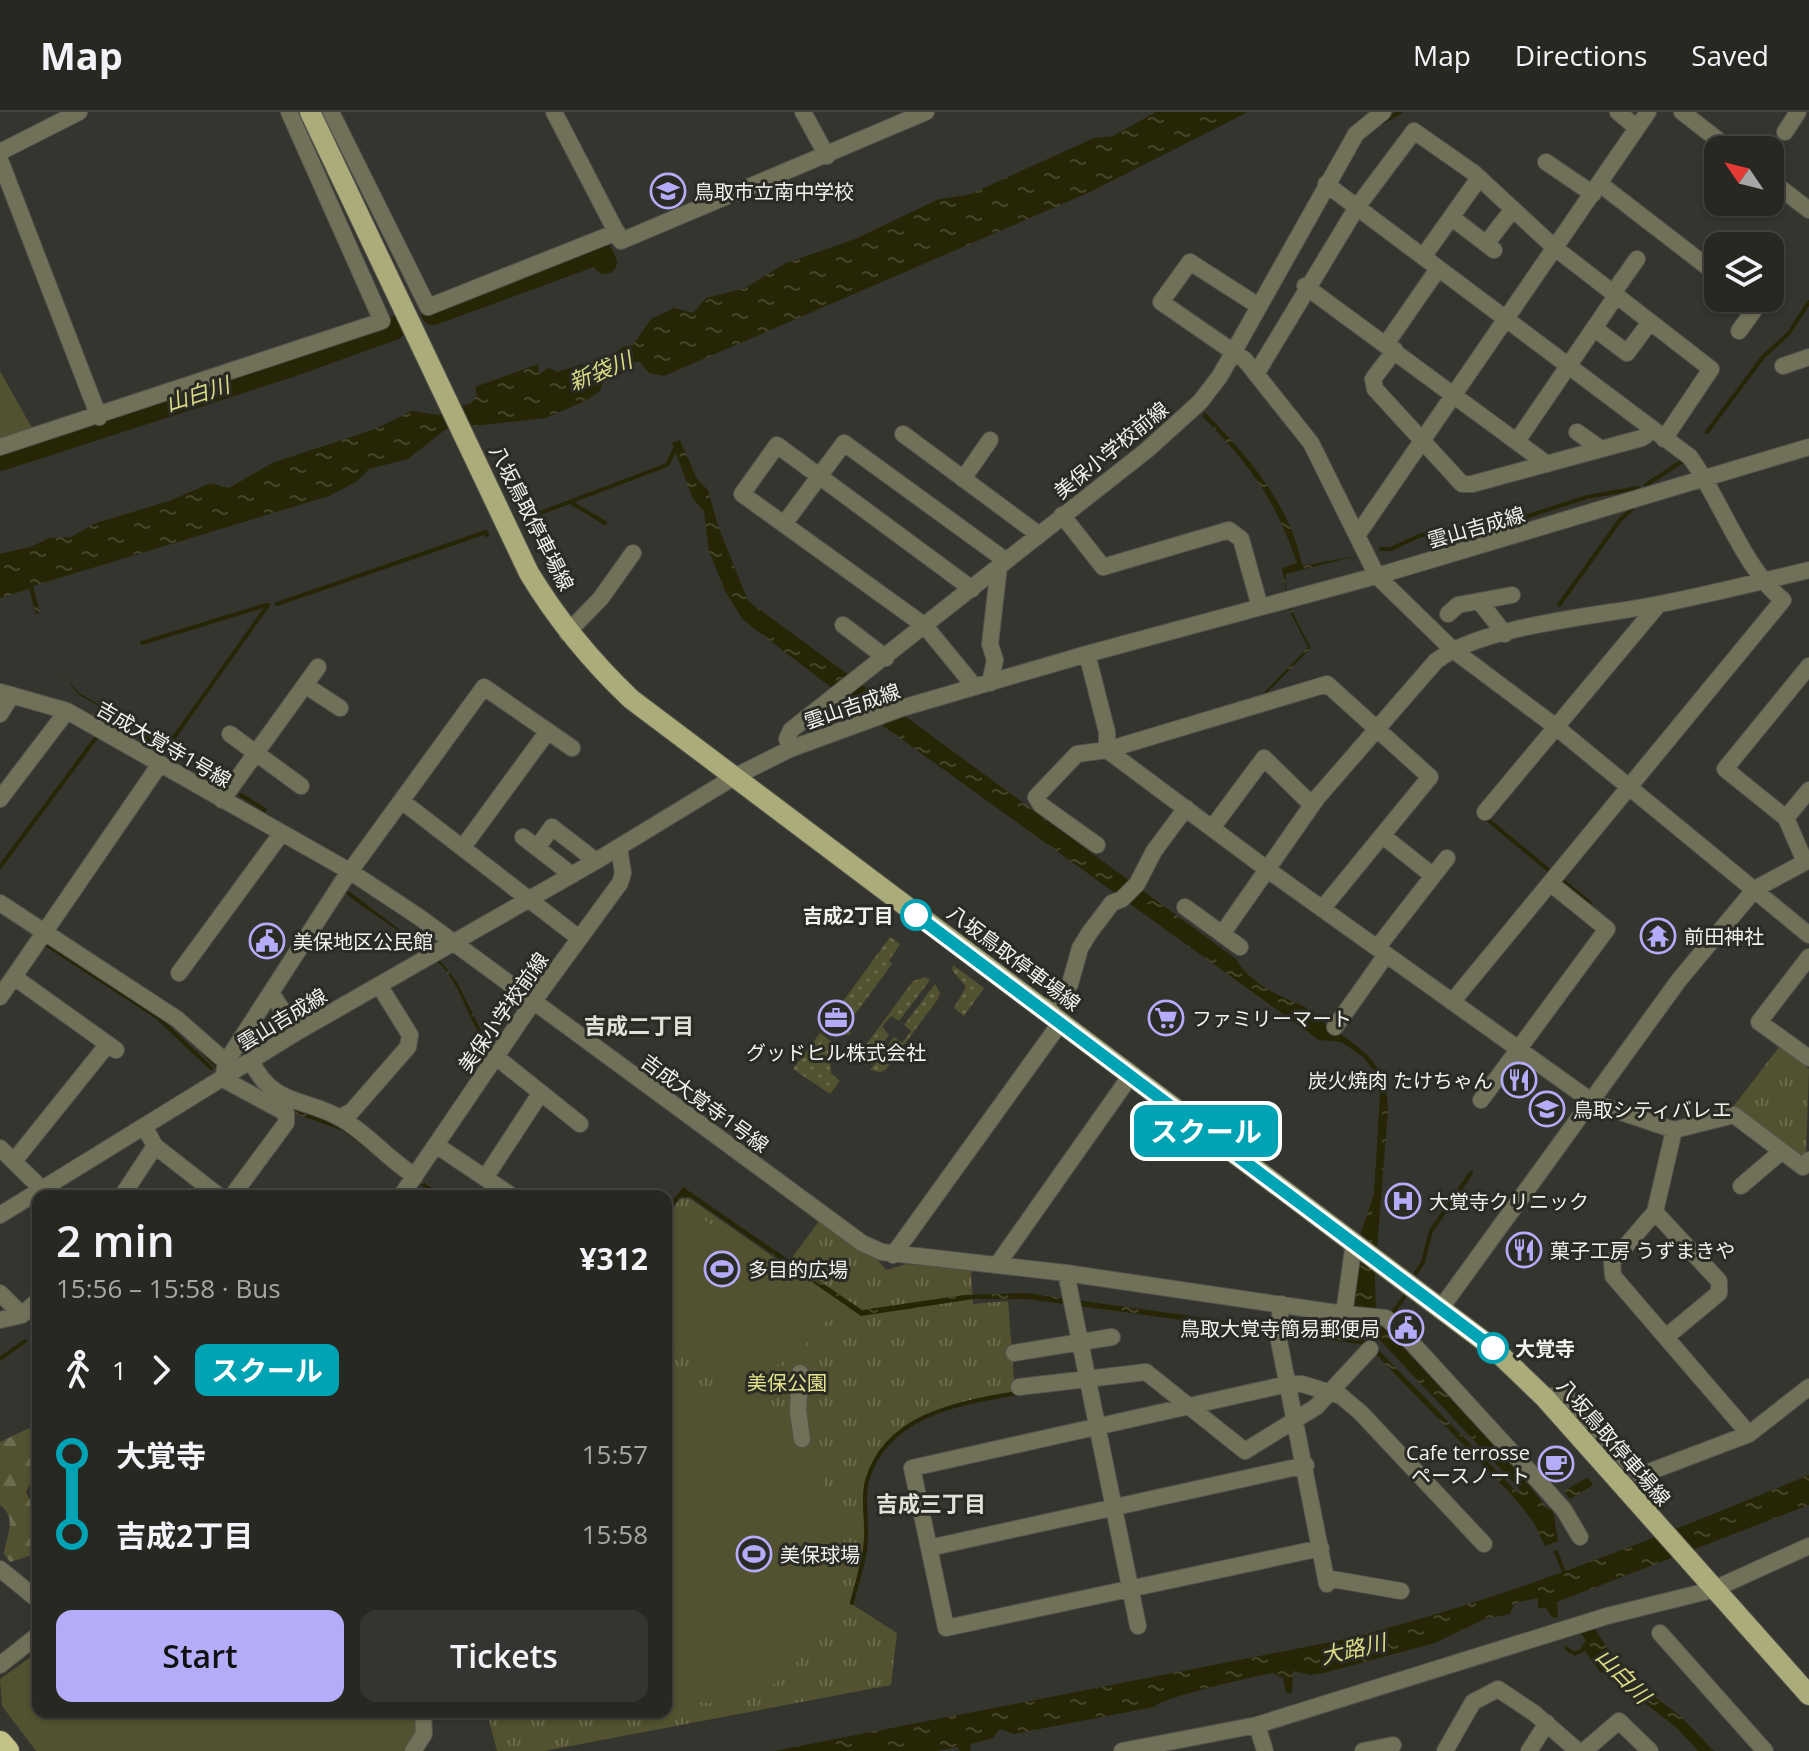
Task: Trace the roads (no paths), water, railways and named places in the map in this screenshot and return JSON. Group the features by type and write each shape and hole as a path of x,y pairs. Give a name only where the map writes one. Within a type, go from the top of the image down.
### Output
{"highway":[{"path":"0,1743 7,1751"}],"main road":[{"name":"八坂鳥取停車場線","path":"310,112 488,490 529,573 567,633 631,699 1493,1348 1545,1398 1809,1695"}],"street":[{"path":"0,152 79,112"},
{"path":"0,447 99,417 382,321 289,112"},
{"path":"331,112 428,307 617,232"},
{"path":"554,112 621,241 926,112"},
{"path":"803,112 827,156"},
{"name":"美保小学校前線","path":"790,749 787,739 791,730 859,680 1147,450 1200,402 1233,351 1356,134 1383,112"},
{"path":"1618,112 1637,128"},
{"path":"1358,534 1648,112"},
{"path":"1682,112 1713,136"},
{"path":"1785,132 1798,112"},
{"path":"1256,374 1305,286 1357,207 1414,131 1479,178 1555,248 1711,369 1658,434 1472,484 1462,484 1375,389 1373,379 1438,269"},
{"path":"0,160 99,417"},
{"path":"1546,162 1597,189 1704,265"},
{"path":"1423,257 1479,178"},
{"path":"1326,184 1690,457 1706,478 1763,581 1783,600 1452,1002"},
{"path":"1784,191 1809,210"},
{"path":"1451,217 1490,247 1513,209"},
{"path":"1517,441 1637,259"},
{"path":"1257,305 1190,262 1161,302 1233,351 1256,374 1311,443 1377,576 1452,649 1556,727 1809,935"},
{"path":"1305,286 1547,464"},
{"path":"1739,331 1753,312"},
{"path":"1594,328 1627,353 1650,322"},
{"path":"1783,366 1809,357"},
{"path":"1577,432 1601,449"},
{"path":"903,434 1038,534"},
{"path":"963,479 990,440"},
{"path":"784,524 819,477 844,443 1002,563 990,644 995,660 982,685 925,626 742,494 777,445 819,477 972,589"},
{"name":"雲山吉成線","path":"47,1190 297,1032 596,861 734,777 790,749 902,708 1087,654 1377,576 1809,447"},
{"path":"1062,515 1103,567 1229,530 1241,539 1260,607"},
{"path":"567,633 601,598 633,553"},
{"path":"1222,934 1312,805 1436,661 1452,649 1505,634 1658,605 1809,570"},
{"path":"1448,614 1458,605 1512,595"},
{"path":"1479,601 1505,634"},
{"path":"1485,812 1658,605"},
{"path":"843,625 886,658"},
{"path":"1087,654 1107,732 1107,750"},
{"path":"1441,1308 1594,1103 1673,988 1755,889 1807,861 1786,818 1725,769 1809,666"},
{"path":"222,800 318,667"},
{"path":"1097,845 1041,805 1036,797 1077,754 1107,750 1327,684 1430,777 1322,909"},
{"path":"305,685 340,708"},
{"path":"236,1190 286,1123 286,1113 223,1079 226,1062 351,872 484,687 572,748"},
{"path":"0,714 6,694"},
{"name":"吉成大覚寺1号線","path":"6,694 67,711 351,872 454,942 862,1243 893,1255 1066,1273 1386,1318 1532,1473 1564,1510 1580,1537"},
{"path":"0,799 67,711"},
{"path":"463,847 548,731"},
{"path":"230,734 301,786"},
{"path":"1107,750 1268,870 1594,1103 1674,1130 1734,1115 1807,1168"},
{"path":"1212,828 1264,758 1312,805"},
{"path":"0,997 160,764"},
{"path":"1786,818 1809,790"},
{"path":"403,802 579,938"},
{"path":"893,1255 1053,1017 1070,984 1085,940 1112,903 1122,899 1137,884 1154,851 1186,808"},
{"path":"537,848 552,827 596,861"},
{"path":"179,973 281,834"},
{"path":"1383,836 1432,875"},
{"path":"523,837 572,875"},
{"name":"美保小学校前線","path":"405,1190 533,1002 620,883 623,873 619,847"},
{"path":"1335,1027 1432,875 1447,858"},
{"path":"1481,1100 1607,929 1550,883"},
{"path":"0,903 177,1019 226,1062"},
{"path":"1185,907 1240,947"},
{"path":"1809,957 1759,1022 1809,1058"},
{"path":"14,977 112,1047 14,1161"},
{"path":"340,1118 352,1111 408,1047 410,1035 379,985"},
{"path":"271,993 297,1032"},
{"path":"496,1057 580,1124"},
{"path":"251,1061 260,1080 281,1095 340,1118 415,1176"},
{"path":"997,1265 1131,1075"},
{"path":"485,1178 540,1094"},
{"path":"144,1126 155,1146 211,1190"},
{"path":"1674,1130 1655,1212 1612,1262 1613,1274 1749,1434"},
{"path":"436,1145 503,1190"},
{"path":"126,1190 155,1146"},
{"path":"0,1148 42,1190"},
{"path":"1741,1186 1782,1151"},
{"name":"雲山吉成線","path":"0,1215 32,1198"},
{"path":"1655,1212 1719,1281 1719,1293 1666,1337"},
{"path":"1344,1314 1363,1249"},
{"path":"1066,1273 1138,1626"},
{"path":"0,1293 22,1315"},
{"path":"1281,1304 1276,1325 1306,1465 1326,1581 1401,1591"},
{"path":"0,1320 22,1315 32,1306"},
{"path":"1014,1353 1112,1337"},
{"path":"1019,1387 1146,1372 1245,1451 1316,1407 1370,1349"},
{"path":"800,1373 798,1411 802,1439"},
{"path":"1321,1548 946,1628 912,1468 1288,1384 1333,1392 1361,1413 1484,1544"},
{"path":"1545,1398 1564,1393 1641,1475 1749,1434 1809,1387"},
{"path":"929,1548 1306,1465"},
{"path":"1122,1751 1257,1725 1607,1616 1809,1546"},
{"path":"0,1569 32,1595"},
{"path":"1660,1633 1765,1751"},
{"path":"0,1665 32,1640"},
{"path":"1445,1751 1473,1702 1498,1689 1581,1751 1619,1721 1650,1751"},
{"path":"413,1751 424,1734 423,1718"},
{"path":"1529,1751 1547,1723"},
{"path":"1257,1725 1265,1751"},
{"path":"1363,1751 1393,1745"}],"water":[{"name":"新袋川","path":"1156,112 1248,112 1088,193 664,376 649,373 640,362 632,362 621,374 604,380 600,391 585,401 546,418 446,429 408,459 369,469 356,482 329,496 33,586 40,613 36,614 29,589 0,598 0,554 33,546 49,538 71,537 96,523 169,501 211,483 229,488 272,463 375,429 412,411 438,415 471,403 477,395 475,387 538,364 539,374 549,368 557,372 582,364 595,369 623,347 633,345 651,319 674,308 693,313 706,298 745,288 786,263 855,239 939,199 968,195 1094,138 1113,136"},
{"path":"1205,412 1251,464 1278,502 1296,543 1302,566 1360,555 1286,574 1289,603 1311,648 1264,696 1261,696 1308,647 1289,610 1282,568 1297,563 1279,519 1259,483 1202,416"},
{"path":"680,440 697,479 708,490 718,526 748,601 1236,959 1255,981 1307,1008 1372,1060 1384,1081 1388,1111 1375,1274 1376,1311 1381,1324 1510,1462 1547,1508 1553,1510 1558,1541 1545,1546 1533,1521 1509,1492 1367,1345 1027,1299 974,1299 861,1316 690,1197 680,1197 672,1207 672,1201 683,1187 862,1310 964,1295 1026,1293 1370,1341 1518,1493 1521,1491 1351,1309 1361,1232 1374,1194 1380,1094 1375,1072 1363,1057 1341,1042 1319,1040 850,702 743,620 725,591 709,551 704,511 693,499 672,443"},
{"path":"55,667 79,693 144,730 162,755 132,724 79,695"},
{"path":"346,889 440,960 457,982 492,1052 447,972 416,943 343,891"},
{"path":"0,905 166,1013 235,1076 294,1108 345,1128 407,1174 438,1190 430,1190 404,1177 343,1131 294,1113 236,1081 215,1067 176,1026 0,910"},
{"name":"大路川","path":"1809,1475 1809,1505 1557,1602 1558,1617 1553,1618 1545,1607 1538,1609 1538,1598 1515,1603 1510,1614 1485,1619 1435,1643 1324,1673 1310,1675 1293,1671 1292,1693 1286,1693 1283,1678 1272,1673 1190,1693 1154,1707 1014,1734 1000,1729 993,1738 971,1744 970,1751 960,1751 957,1747 936,1751 774,1751 1336,1641 1397,1626 1576,1567"},
{"path":"1588,1477 1593,1485 1570,1499 1564,1491"},
{"path":"1593,1626 1625,1675 1679,1715 1714,1751 1698,1751 1678,1729 1604,1671 1601,1673 1585,1651 1575,1656 1565,1650 1565,1645 1573,1651 1580,1650 1586,1640 1579,1631"}],"waterway":[{"path":"1378,125 1400,112"},
{"name":"山白川","path":"433,313 600,252 605,262"},
{"path":"1707,432 1763,357 1789,333 1809,302"},
{"name":"山白川","path":"0,459 291,365 394,328"},
{"path":"527,518 667,465 675,449"},
{"path":"1646,485 1681,462"},
{"path":"1381,549 1391,549 1421,535 1510,522 1587,497 1638,488"},
{"path":"572,503 605,523"},
{"path":"1559,605 1620,520 1635,506"},
{"path":"277,604 486,532 487,535"},
{"path":"142,643 266,605"},
{"path":"163,753 268,605"},
{"path":"0,867 98,735"},
{"path":"241,795 265,810"},
{"path":"1487,819 1551,872"},
{"path":"1563,881 1590,903"},
{"path":"44,943 157,1017 211,1068"},
{"path":"1416,1273 1423,1262 1431,1231 1471,1173"},
{"path":"1391,1315 1405,1296"},
{"path":"0,1359 25,1341"},
{"path":"852,1603 866,1544 867,1481 877,1458 890,1440 928,1416 973,1402 1018,1393"},
{"path":"1556,1552 1564,1572"}],"place":[{"name":"鳥取市立南中学校","path":"668,191"},
{"name":"吉成2丁目","path":"916,915"},
{"name":"前田神社","path":"1658,936"},
{"name":"美保地区公民館","path":"267,941"},
{"name":"グッドヒル株式会社","path":"836,1018"},
{"name":"ファミリーマート","path":"1166,1018"},
{"name":"炭火焼肉 たけちゃん","path":"1519,1080"},
{"name":"鳥取シティバレエ","path":"1547,1109"},
{"name":"大覚寺クリニック","path":"1403,1201"},
{"name":"菓子工房 うずまきや","path":"1524,1250"},
{"name":"多目的広場","path":"722,1269"},
{"name":"鳥取大覚寺簡易郵便局","path":"1406,1328"},
{"name":"大覚寺","path":"1493,1348"},
{"name":"Cafe terrosse ペースノート","path":"1556,1464"},
{"name":"美保球場","path":"754,1554"}],"district":[{"name":"吉成二丁目","path":"639,1025"},
{"name":"吉成三丁目","path":"931,1503"}],"park label":[{"name":"美保公園","path":"787,1382"}]}
